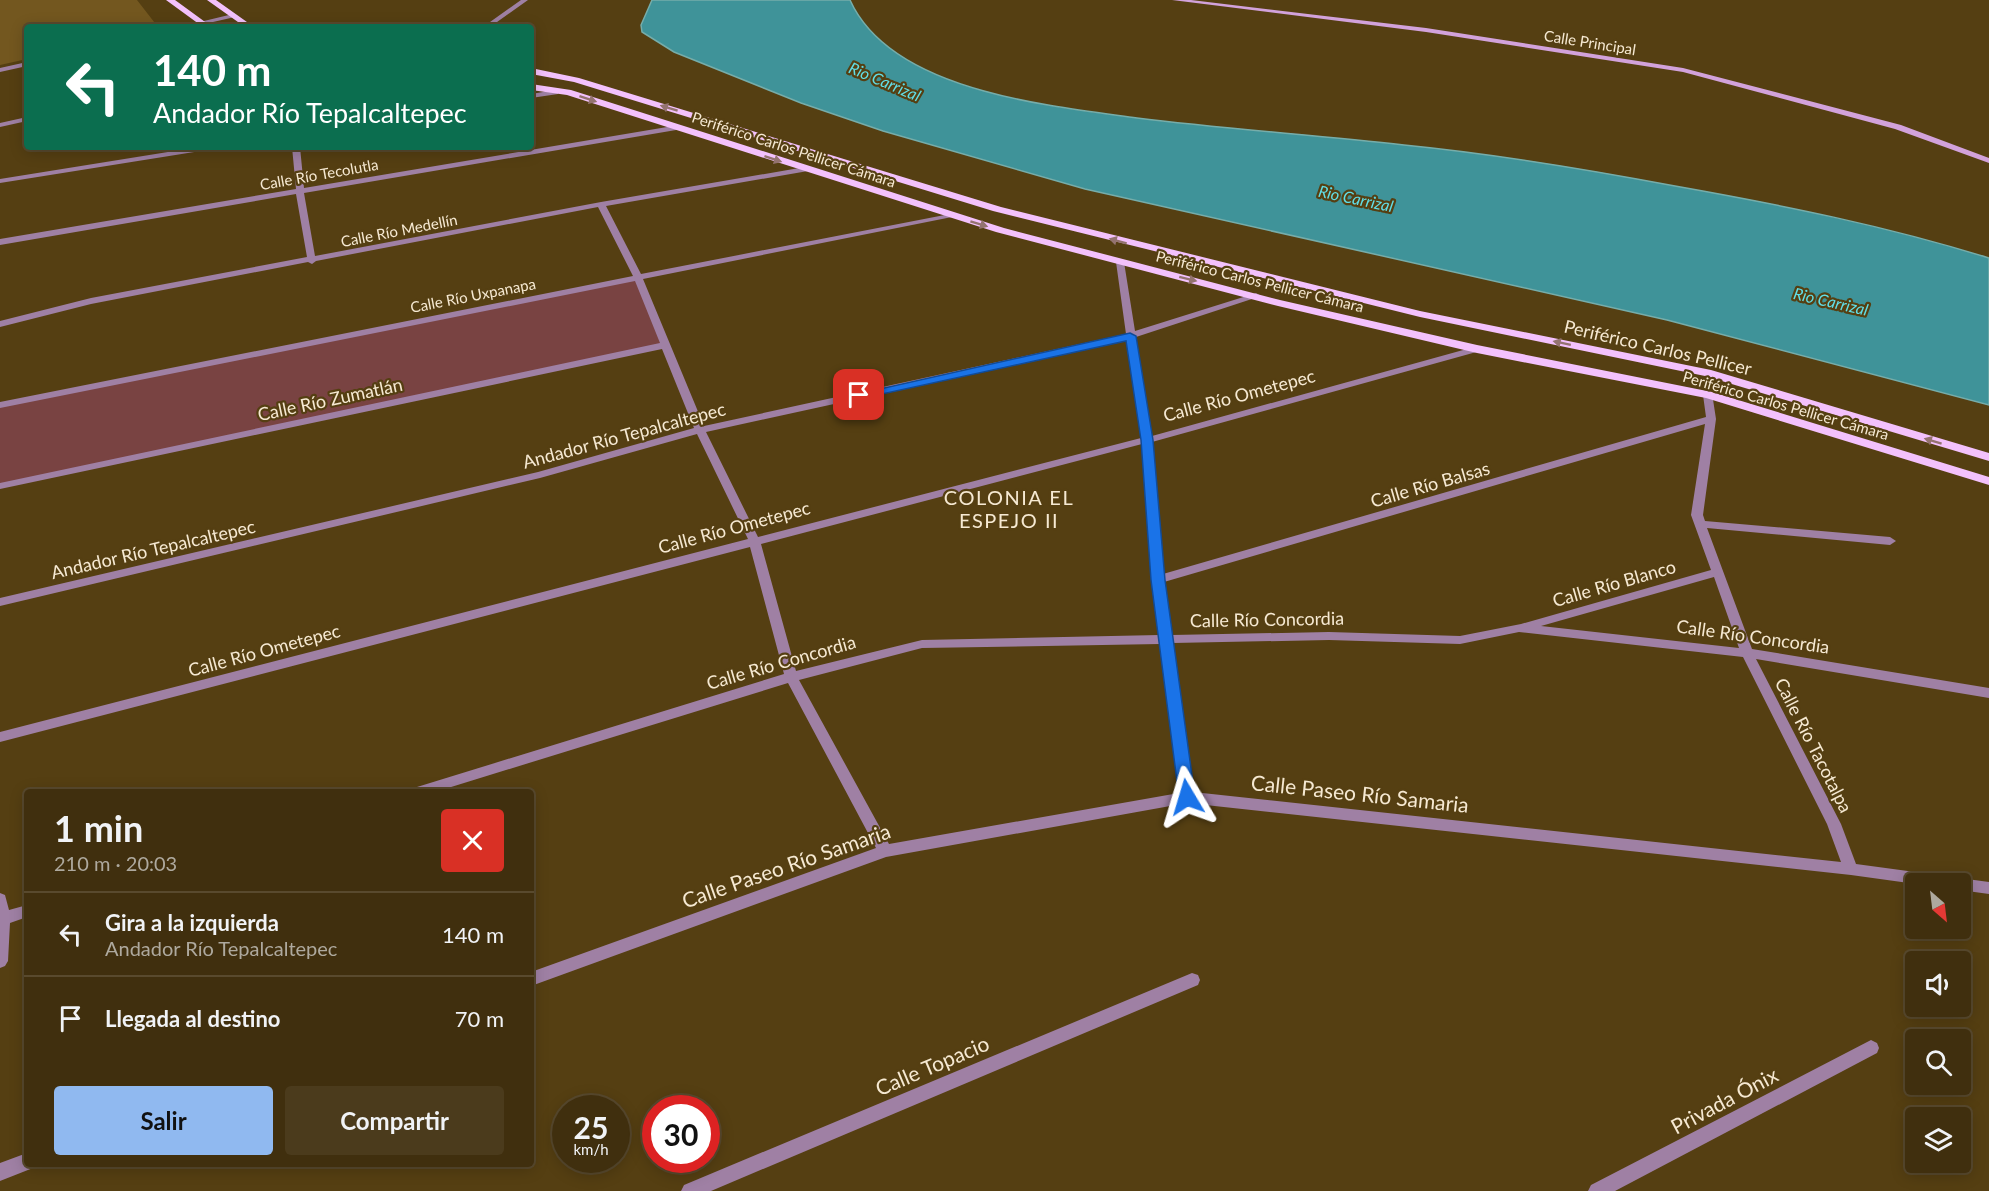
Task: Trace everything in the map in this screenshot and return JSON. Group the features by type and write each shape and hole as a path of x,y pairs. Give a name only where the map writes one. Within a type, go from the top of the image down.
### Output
{"main road":[{"path":"170,0 203,24"},
{"path":"211,0 245,24"},
{"name":"Calle Principal","path":"1175,0 1426,30 1683,70 1898,128 1989,160"},
{"name":"Periférico Carlos Pellicer Cámara","path":"534,72 576,80 997,209 1420,314"},
{"name":"Periférico Carlos Pellicer Cámara","path":"534,88 568,92 951,215 1120,262 1477,349 1708,395 1989,481"},
{"name":"Periférico Carlos Pellicer","path":"1420,314 1707,373 1989,457"}],"street":[{"path":"490,24 525,0"},
{"path":"207,24 233,16"},
{"path":"0,70 24,65"},
{"path":"534,96 555,92"},
{"path":"0,126 24,120"},
{"path":"0,126 24,124"},
{"name":"Calle Río Tecolutla","path":"0,242 679,127"},
{"path":"0,181 194,150"},
{"path":"297,150 300,191 312,261"},
{"name":"Calle Río Medellín","path":"0,324 91,301 312,261 601,204 805,169"},
{"path":"601,204 638,277 700,430 754,540 791,677 885,851"},
{"name":"Calle Río Uxpanapa","path":"0,405 951,215"},
{"path":"1120,262 1147,440 1158,580 1187,797"},
{"name":"Andador Río Tepalcaltepec","path":"0,602 540,475 700,430 1130,336 1256,296"},
{"name":"Calle Río Zumatlán","path":"0,486 666,345"},
{"name":"Calle Río Ometepec","path":"0,737 1147,440 1477,349"},
{"name":"Calle Río Tacotalpa","path":"1708,395 1711,419 1697,516 1747,653 1834,824 1851,869"},
{"name":"Calle Río Balsas","path":"1158,580 1711,419"},
{"path":"1700,524 1890,541"},
{"name":"Calle Río Blanco","path":"1519,628 1718,572"},
{"name":"Calle Río Concordia","path":"427,789 791,677 922,644 1329,636 1460,640 1519,628 1747,653 1989,693"},
{"name":"Calle Paseo Río Samaria","path":"534,978 885,851 1187,797 1905,877"},
{"path":"1971,886 1989,888"},
{"path":"0,899 0,961"},
{"path":"1,919 24,912"},
{"name":"Calle Topacio","path":"690,1191 1191,980"},
{"name":"Privada Ónix","path":"1598,1191 1871,1048"},
{"path":"0,1172 24,1163"}],"shaded area":[{"path":"638,277 666,345 0,486 0,405"}],"water":[{"name":"Rio Carrizal","path":"652,0 850,0 860,18 873,34 906,59 945,78 1003,96 1137,118 1506,157 1715,193 1834,217 1950,246 1989,258 1989,405 1667,320 1085,189 883,131 801,103 674,52 642,32 641,25"}],"building":[{"path":"0,0 137,0 156,24 24,24 24,60 0,65"}],"district":[{"name":"COLONIA EL ESPEJO II","path":"1009,508"}],"route":[{"path":"859,395 1130,336 1147,440 1158,580 1187,797"}]}
